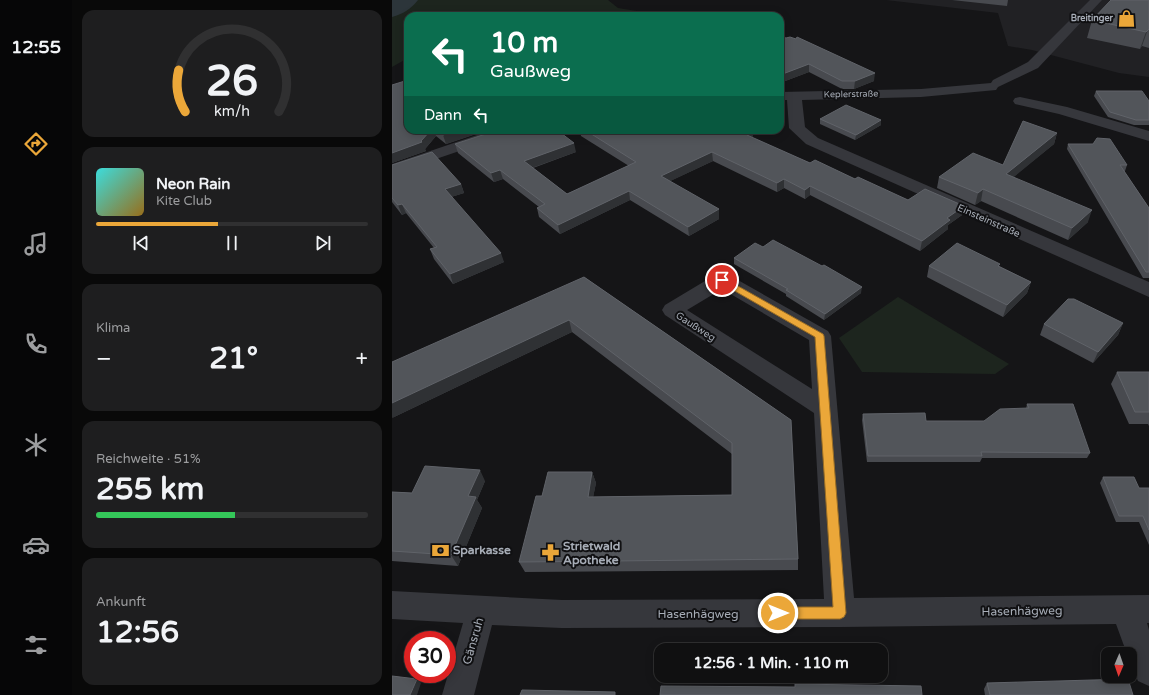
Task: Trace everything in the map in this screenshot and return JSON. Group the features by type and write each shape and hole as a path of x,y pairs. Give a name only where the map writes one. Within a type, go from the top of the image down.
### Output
{"street":[{"path":"1002,94 1096,0"},
{"path":"1032,88 1033,64"},
{"name":"Keplerstraße","path":"1002,94 1016,82 1032,88 1062,110"},
{"name":"Keplerstraße","path":"787,96 921,93 1002,94 1031,98 1032,88"},
{"name":"Keplerstraße","path":"1002,94 1149,136"},
{"name":"Einsteinstraße","path":"787,96 796,128 812,141 1149,290"},
{"path":"392,169 495,134"},
{"name":"Gaußweg","path":"826,409 672,310 722,280 820,336 826,409 840,613"},
{"name":"Hasenhägweg","path":"392,605 481,611 562,614 840,613 1137,609"},
{"path":"1137,609 1149,670"},
{"name":"Gänsruh","path":"458,695 481,611"}],"shaded area":[{"path":"392,0 608,0 618,8 642,12 404,12 404,60 392,67"},
{"path":"886,0 1149,0 1149,77 1119,73 1032,50 1008,46 998,13"},
{"path":"898,297 1009,364 995,374 862,372 839,338"}],"building":[{"path":"1111,0 1149,0 1149,29 1146,32 1092,20"},
{"path":"784,37 796,39 797,37 875,73 855,81 842,81 809,64 784,73"},
{"path":"404,81 404,134 427,134 421,141 422,142 392,153 392,85"},
{"path":"1096,91 1142,91 1149,101 1149,120 1136,120 1110,112"},
{"path":"846,105 881,120 856,135 820,119"},
{"path":"1023,121 1057,133 1006,174 1092,210 1072,228 983,189 978,193 939,177 973,153 1003,165"},
{"path":"486,134 562,134 574,143 524,161 567,194 636,162 591,134 749,134 747,135 810,163 815,160 855,179 858,177 908,200 925,189 964,206 947,218 950,220 922,241 810,186 805,190 784,179 777,183 712,152 661,176 719,209 688,227 629,191 558,225 537,208 545,204 500,170 491,173 455,144"},
{"path":"1097,138 1110,139 1127,165 1120,165 1149,208 1149,272 1146,272 1068,144 1093,144"},
{"path":"432,152 461,184 445,189 501,253 450,274 430,249 437,247 402,204 398,205 392,198 392,165"},
{"path":"773,240 822,266 824,265 862,287 825,314 786,290 788,289 734,258 755,243 763,247"},
{"path":"957,243 1000,264 998,266 1031,282 1007,305 929,266"},
{"path":"584,277 791,420 798,559 519,562 536,496 542,496 548,472 592,472 588,497 732,495 732,443 569,320 392,403 392,362"},
{"path":"1068,299 1074,299 1123,323 1098,352 1044,324"},
{"path":"1117,372 1149,372 1149,412 1135,412"},
{"path":"1027,404 1073,404 1090,453 981,452 982,456 868,456 863,414 925,413 926,421 984,421 1000,409 1029,408"},
{"path":"425,466 480,470 468,496 476,497 451,555 392,551 392,492 412,493"},
{"path":"1103,477 1134,477 1139,488 1149,488 1149,530 1143,516 1119,516"},
{"path":"392,676 404,677 404,683 415,683 410,695 392,695"},
{"path":"1101,680 1101,683 1129,683 1133,695 990,695 987,683"},
{"path":"795,684 921,686 922,695 660,695 661,686 795,687"},
{"path":"522,690 615,692 615,695 520,695"}],"waterway":[{"path":"392,9 405,0"}],"place":[{"name":"Breitinger","path":"1126,18"},
{"name":"Sparkasse","path":"440,550"},
{"name":"Strietwald Apotheke","path":"550,553"}],"route":[{"path":"722,280 820,336 840,613 778,613"}]}
